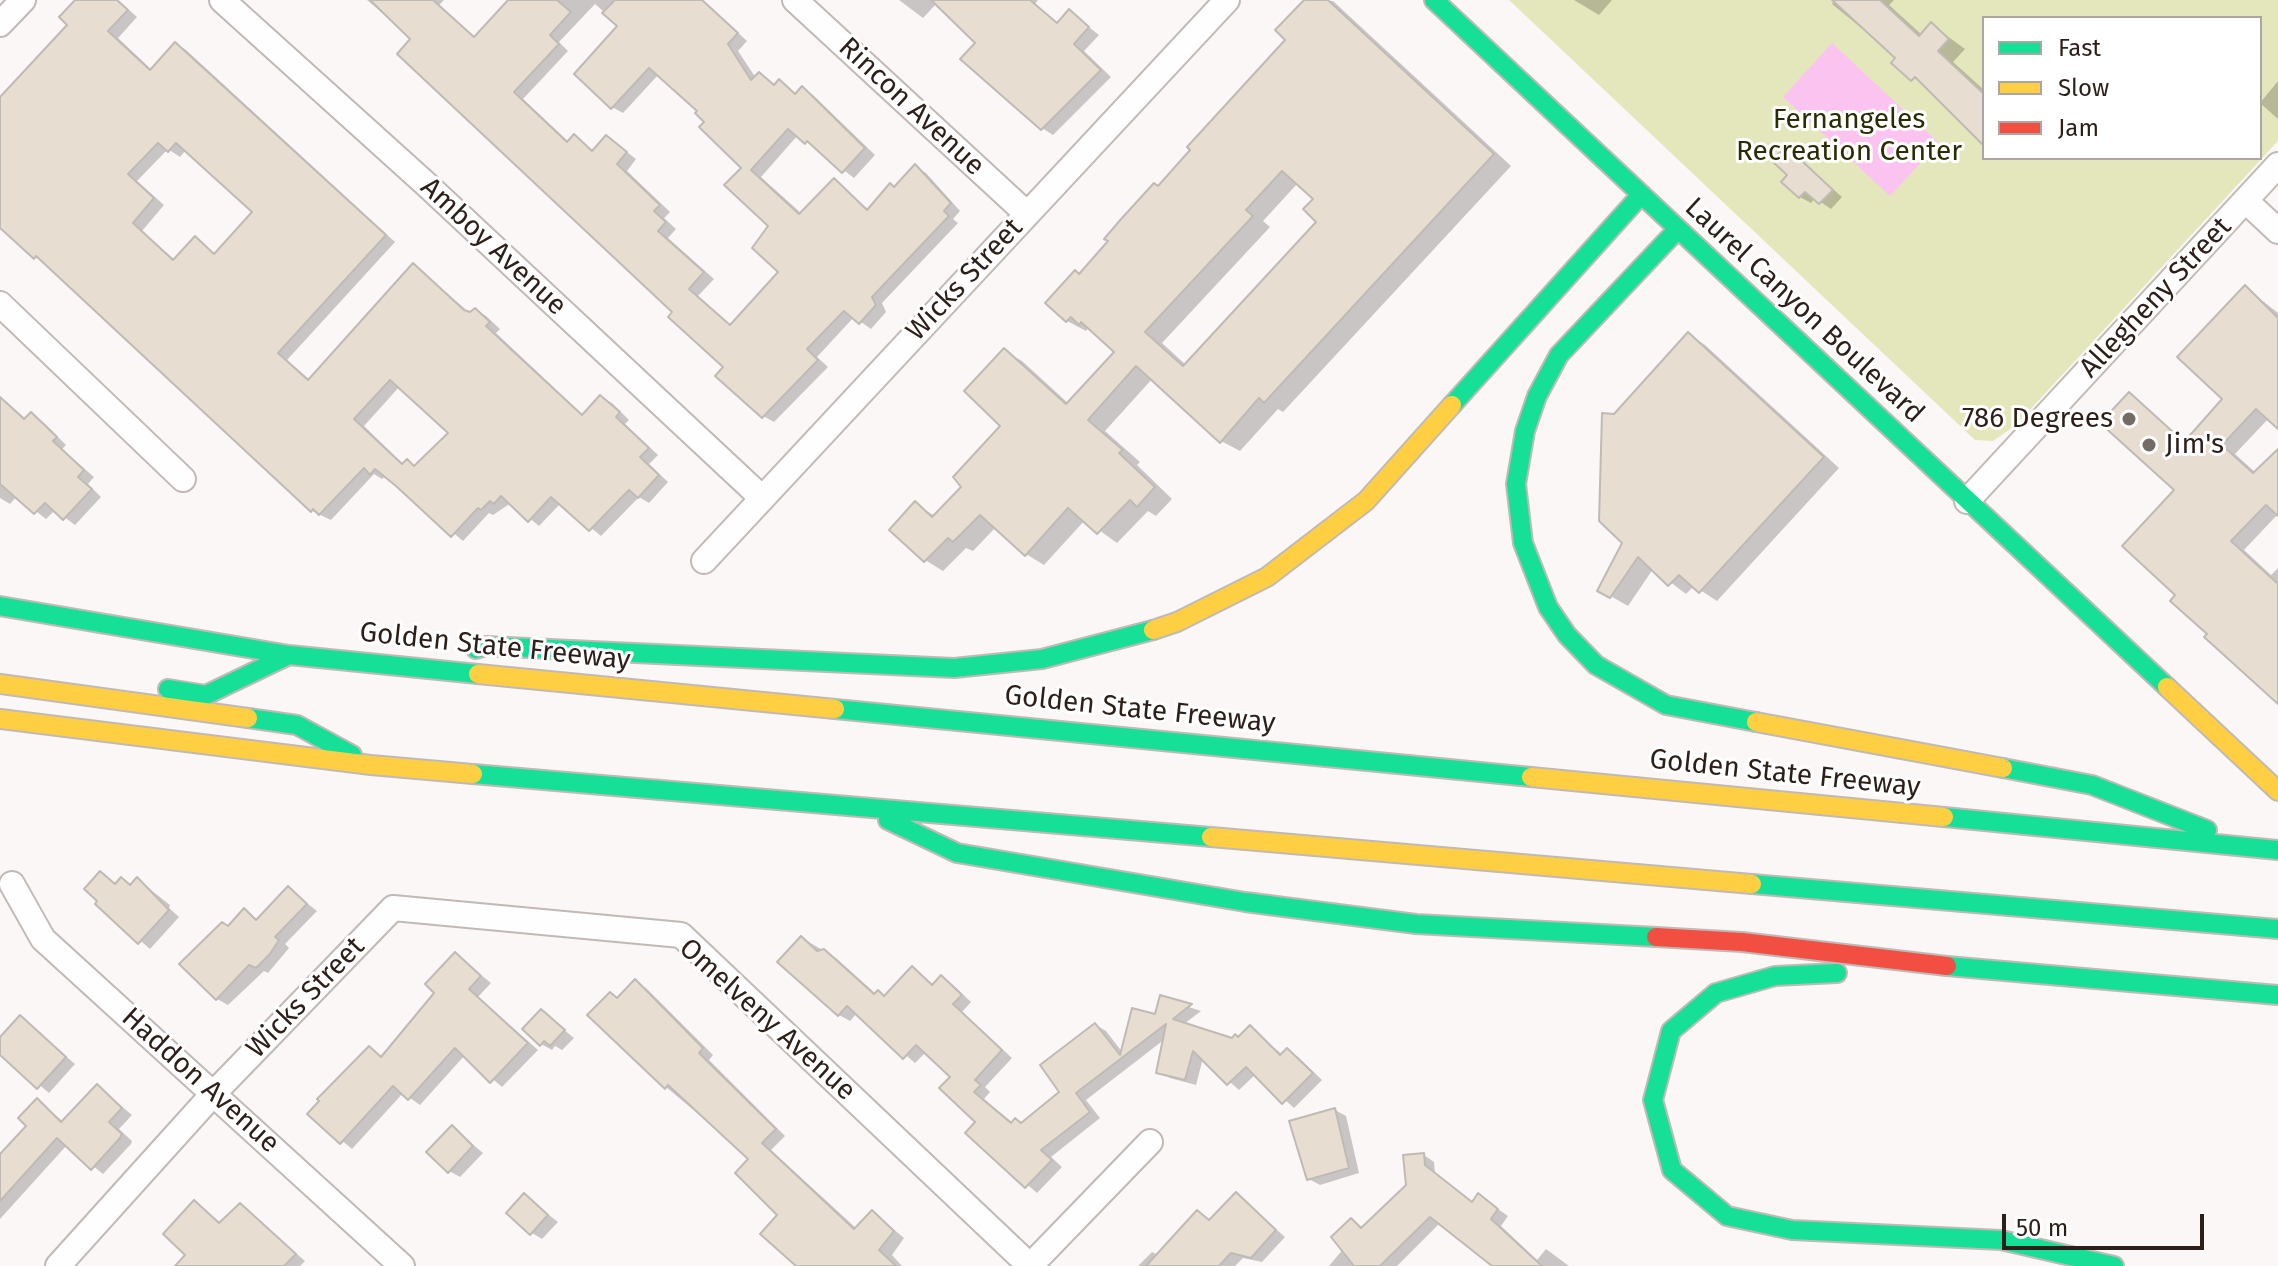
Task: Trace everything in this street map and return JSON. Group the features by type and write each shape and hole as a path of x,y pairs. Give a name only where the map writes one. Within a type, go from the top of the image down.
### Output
{"main road":[{"name":"Laurel Canyon Boulevard","path":"1434,0 1676,231 2278,791"},
{"path":"407,666 486,646 954,668 1042,659 1101,646 1177,622 1267,577 1366,501 1640,196"},
{"path":"1676,231 1559,355 1537,396 1525,431 1516,484 1523,543 1538,586 1567,635 1596,665 1666,705 2092,785 2257,849"},
{"name":"Golden State Freeway","path":"0,606 289,655 2278,850"},
{"path":"0,665 206,695 289,655"},
{"path":"0,684 297,725 371,765"},
{"path":"0,719 371,765 2278,929"},
{"path":"862,808 957,853 1245,902 1416,924 1742,942 1958,967 2278,995"},
{"path":"1958,967 1775,976 1716,993 1671,1031 1653,1100 1672,1170 1727,1216 1792,1230 2001,1240 2114,1266"}],"street":[{"path":"0,24 23,0"},
{"name":"Amboy Avenue","path":"222,0 427,185 761,497"},
{"name":"Rincon Avenue","path":"795,0 1027,214"},
{"name":"Wicks Street","path":"704,561 1227,0"},
{"name":"Allegheny Street","path":"1967,501 2278,165"},
{"path":"2246,201 2278,231"},
{"path":"0,304 183,479"},
{"name":"Haddon Avenue","path":"12,884 43,939 402,1266"},
{"name":"Wicks Street","path":"58,1266 214,1093 393,908"},
{"name":"Omelveny Avenue","path":"393,908 681,935 1030,1266"},
{"path":"1030,1266 1150,1142"}],"green space":[{"name":"Fernangeles Recreation Center","path":"1509,0 2278,0 2278,141 2262,158 2262,16 1982,16 1982,160 2260,160 2016,425 1993,441 1975,440"}],"shaded area":[{"path":"1832,43 1939,143 1890,196 1783,97"}],"building":[{"path":"75,0 117,0 128,10 108,31 150,70 175,42 386,235 278,353 308,380 413,263 464,310 470,312 475,308 490,322 486,326 582,415 600,395 620,412 616,417 649,448 640,457 659,475 638,498 629,490 589,531 551,497 528,522 501,496 494,504 490,501 481,510 478,508 451,537 375,469 370,475 364,468 319,515 313,509 311,512 36,256 34,259 0,228 0,97 67,25 59,17","holes":["158,143 168,152 176,143 252,212 214,254 195,236 173,260 133,223 154,198 128,174","390,380 448,433 414,466 407,459 402,464 354,419"]},
{"path":"370,0 433,0 474,37 508,0 557,0 571,12 550,35 559,44 514,92 567,142 574,134 592,151 606,135 627,152 617,164 660,205 654,211 666,222 658,231 704,272 689,289 730,325 778,272 752,248 768,226 724,185 741,168 699,127 704,122 695,113 697,111 649,68 611,109 574,74 617,26 602,13 615,0 702,0 738,33 728,44 751,80 759,72 774,85 779,79 795,94 802,86 865,148 842,173 807,141 805,144 788,129 751,170 799,214 834,178 867,210 890,183 894,187 915,164 951,203 944,211 949,216 872,297 876,305 859,324 844,311 807,349 818,360 762,418 715,376 723,367 668,317 672,312 397,54 410,39"},
{"path":"931,0 1030,0 1057,23 1069,9 1089,27 1074,44 1101,70 1041,130 960,59 975,43"},
{"path":"1304,0 1328,0 1494,154 1264,403 1259,398 1220,443 1136,366 1088,420 1123,450 1119,453 1155,487 1137,507 1130,500 1097,534 1068,508 1025,556 980,515 953,542 948,538 924,562 889,530 915,501 932,517 961,487 953,477 1000,426 964,391 1004,348 1066,404 1114,352 1081,322 1079,325 1071,317 1066,322 1045,303 1075,270 1079,274 1108,241 1104,239 1122,218 1154,183 1158,186 1190,150 1187,147 1285,40 1275,30","holes":["1282,171 1313,199 1303,209 1316,222 1183,366 1145,332 1253,216 1246,210"]},
{"path":"1832,0 1880,0 1919,36 1931,22 1949,39 1938,51 1982,92 1982,144 1915,77 1911,81 1891,63 1895,58"},
{"path":"1786,146 1833,190 1819,204 1805,192 1799,198 1781,182 1787,175 1772,161"},
{"path":"2245,285 2278,318 2278,429 2256,409 2222,445 2253,473 2278,449 2278,516 2266,505 2231,541 2278,584 2278,704 2204,637 2207,634 2170,601 2175,595 2122,546 2174,490 2100,423 2129,392 2184,442 2222,399 2177,357"},
{"path":"1688,332 1824,457 1699,593 1679,575 1668,586 1638,557 1610,598 1597,591 1622,543 1599,521 1602,413 1614,414"},
{"path":"0,397 24,419 31,412 57,437 53,441 84,470 78,477 92,489 63,520 45,503 34,514 0,484"},
{"path":"100,871 115,884 121,877 130,885 137,877 169,910 138,944 95,904 97,901 84,889"},
{"path":"288,886 307,904 275,937 279,940 270,954 256,968 249,965 216,1000 179,964 222,922 228,926 244,908 256,920"},
{"path":"801,936 817,951 824,949 874,994 878,990 884,996 912,966 932,985 941,975 962,995 953,1004 1002,1050 975,1080 981,1085 974,1092 1011,1123 1015,1118 1021,1123 1059,1092 1040,1065 1095,1023 1120,1055 1132,1008 1155,1014 1160,995 1192,1004 1173,1019 1232,1038 1235,1034 1238,1037 1250,1025 1280,1055 1287,1048 1313,1073 1282,1104 1246,1067 1227,1085 1193,1051 1185,1080 1156,1073 1166,1024 1076,1093 1090,1112 1041,1150 1052,1160 1025,1188 965,1133 975,1122 939,1088 950,1077 916,1045 903,1059 847,1006 838,1016 777,962"},
{"path":"455,952 481,976 469,989 528,1043 490,1083 455,1048 408,1100 393,1086 340,1144 307,1114 319,1101 317,1099 369,1046 381,1057 434,993 425,984"},
{"path":"635,979 703,1048 699,1053 776,1129 762,1143 854,1229 872,1210 894,1231 879,1250 896,1266 796,1266 760,1234 777,1215 735,1173 748,1159 668,1085 665,1089 587,1015 610,992 617,998"},
{"path":"541,1009 565,1030 550,1046 544,1041 540,1046 522,1029"},
{"path":"20,1015 66,1057 37,1089 0,1055 0,1037"},
{"path":"97,1084 122,1108 109,1122 122,1134 120,1138 91,1170 57,1138 0,1201 0,1154 26,1126 18,1118 37,1098 61,1122"},
{"path":"1335,1108 1349,1168 1307,1180 1289,1121"},
{"path":"452,1125 473,1146 448,1173 426,1152"},
{"path":"1424,1153 1425,1165 1472,1202 1478,1193 1498,1209 1491,1219 1542,1266 1492,1266 1430,1217 1380,1266 1354,1266 1331,1237 1351,1218 1361,1228 1406,1185 1403,1155"},
{"path":"1236,1192 1276,1230 1251,1258 1231,1253 1219,1266 1146,1266 1197,1210 1209,1220"},
{"path":"524,1193 548,1215 530,1235 506,1213"},
{"path":"194,1200 219,1223 240,1203 296,1254 284,1266 175,1266 185,1255 163,1234"}],"traffic: fast":[{"path":"1434,0 2167,687"},
{"path":"1452,405 1640,196"},
{"path":"1676,231 1559,355 1537,396 1525,431 1516,484 1523,543 1548,607 1567,635 1596,665 1666,705 1756,722"},
{"path":"0,606 289,655 478,674"},
{"path":"476,649 486,646 954,668 1042,659 1153,630"},
{"path":"168,689 206,695 289,655"},
{"path":"835,709 1531,777"},
{"path":"248,718 297,725 352,755"},
{"path":"2003,768 2092,785 2207,830"},
{"path":"473,774 1211,837"},
{"path":"1944,817 2278,850"},
{"path":"888,820 957,853 1245,902 1416,924 1656,937"},
{"path":"1752,884 2278,929"},
{"path":"1947,966 2278,995"},
{"path":"1837,973 1775,976 1716,993 1671,1031 1653,1100 1672,1170 1727,1216 1792,1230 2001,1240 2114,1266"}],"traffic: slow":[{"path":"1153,630 1177,622 1267,577 1366,501 1452,405"},
{"path":"478,674 835,709"},
{"path":"0,684 248,718"},
{"path":"2167,687 2278,791"},
{"path":"0,719 371,765 473,774"},
{"path":"1756,722 2003,768"},
{"path":"1531,777 1944,817"},
{"path":"1211,837 1752,884"}],"traffic: jam":[{"path":"1656,937 1742,942 1947,966"}],"place":[{"name":"786 Degrees","path":"2129,419"},
{"name":"Jim's","path":"2149,445"}]}
